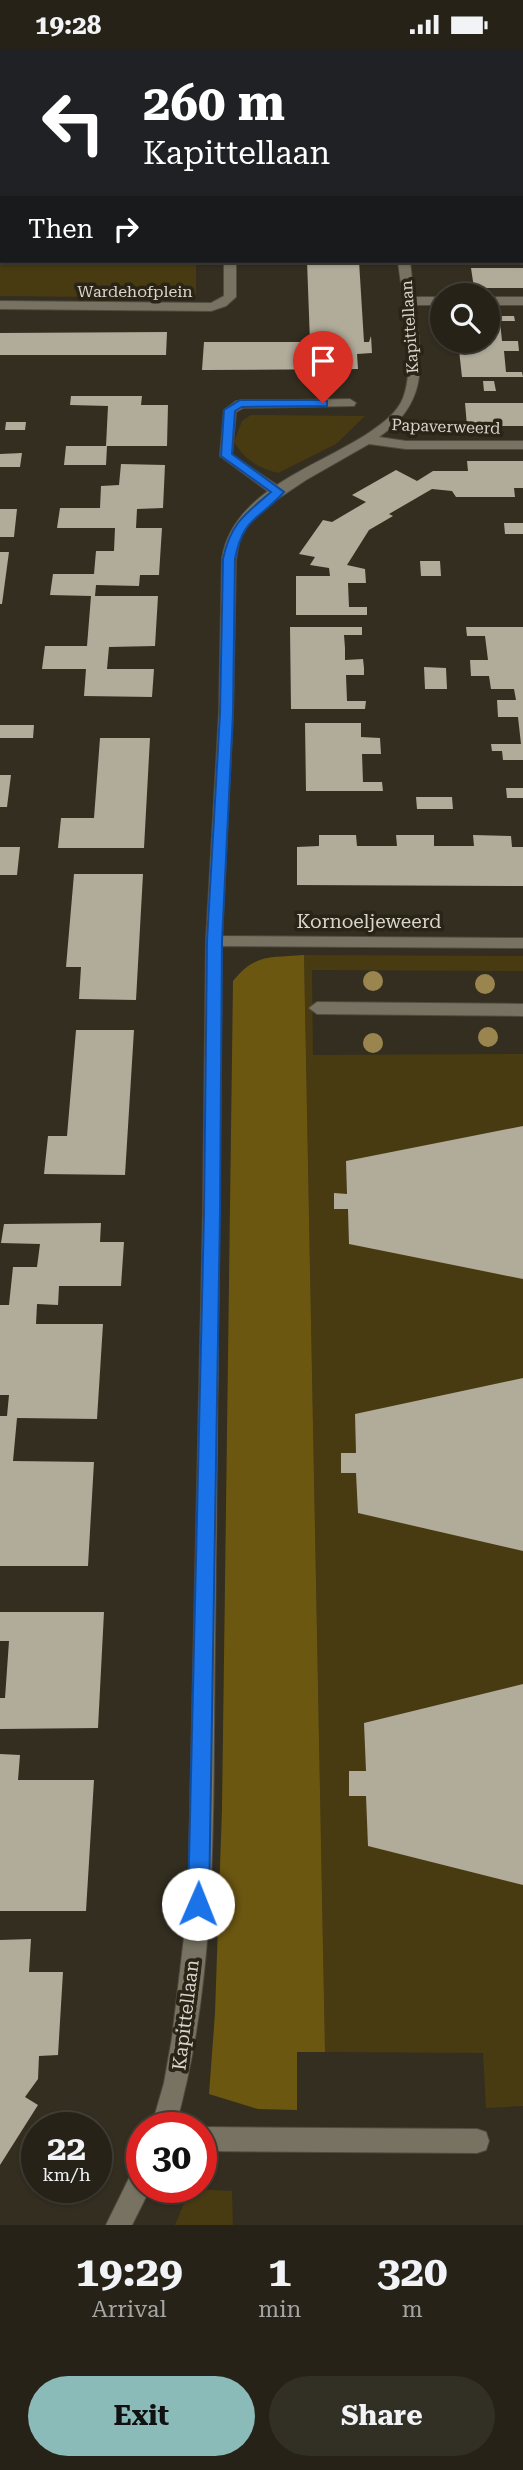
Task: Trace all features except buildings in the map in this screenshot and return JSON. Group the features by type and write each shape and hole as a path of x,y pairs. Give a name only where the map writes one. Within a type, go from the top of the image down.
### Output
{"street":[{"name":"Wardehofplein","path":"0,305 211,307 222,304 230,297 230,263"},
{"name":"Kapittellaan","path":"168,2112 184,2038 198,1904 212,1213 214,941 226,713 229,559 233,538 244,520 278,492 369,440 402,413 410,395 413,372 404,263"},
{"path":"407,301 430,301"},
{"path":"500,301 523,301"},
{"path":"278,492 226,456 230,410 240,404 350,403"},
{"name":"Papaverweerd","path":"369,440 406,445 523,445"},
{"name":"Kornoeljeweerd","path":"214,941 523,943"},
{"path":"317,1008 523,1010"},
{"path":"217,2139 477,2141"},
{"path":"119,2225 130,2203"}],"shaded area":[{"path":"0,263 196,263 196,298 0,296"},
{"path":"251,415 365,416 336,444 278,473 252,462 234,442 242,421"},
{"path":"304,955 523,956 523,971 312,970 313,1055 523,1054 523,2106 486,2108 483,2053 325,2052"},
{"path":"304,955 325,2052 297,2052 297,2110 258,2109 209,2094 215,2013 222,1809 233,981 256,961"},
{"path":"217,2190 232,2191 233,2225 175,2225 184,2203 217,2203"}],"route":[{"path":"198,1904 212,1213 214,941 226,713 229,559 233,538 244,520 278,492 226,456 230,410 240,404 323,403"}]}
